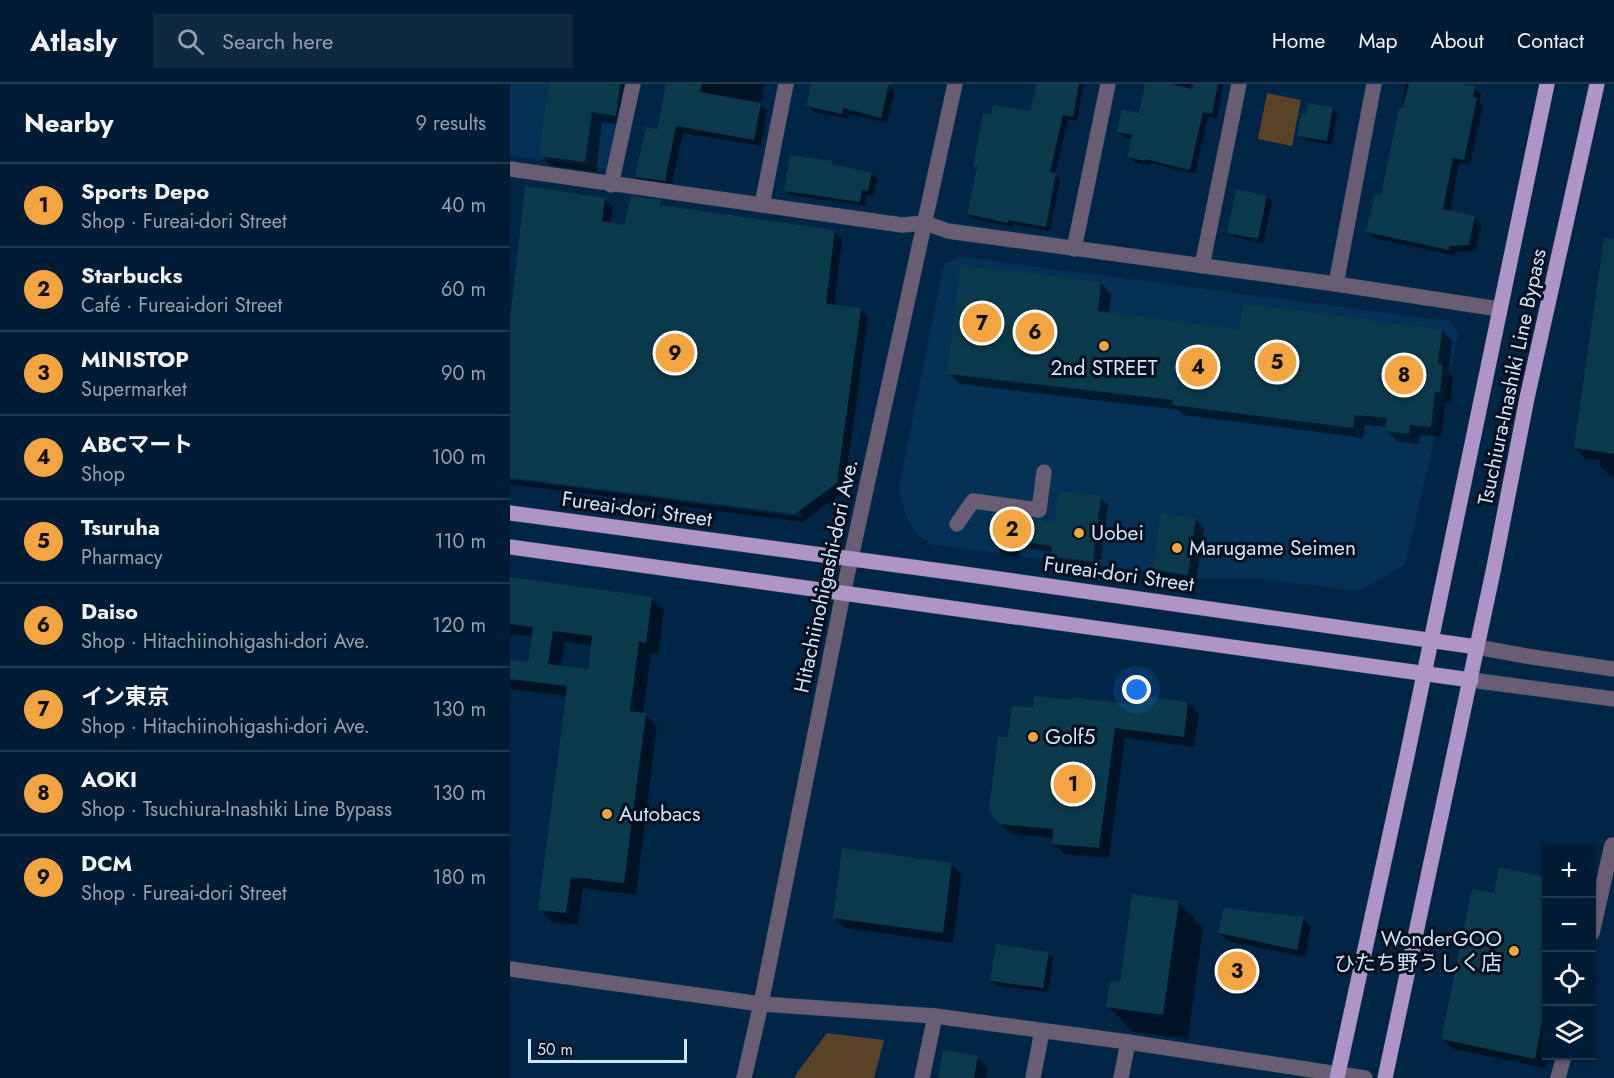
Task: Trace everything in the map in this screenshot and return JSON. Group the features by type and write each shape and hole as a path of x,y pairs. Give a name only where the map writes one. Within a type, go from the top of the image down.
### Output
{"main road":[{"name":"Tsuchiura-Inashiki Line Bypass","path":"1338,1076 1547,84"},
{"name":"Tsuchiura-Inashiki Line Bypass","path":"1385,1078 1471,680 1527,398 1597,84"},
{"name":"Fureai-dori Street","path":"510,513 851,558 1477,647"},
{"path":"510,546 1471,680"}],"street":[{"path":"611,185 633,84"},
{"path":"762,205 786,84"},
{"name":"Hitachiinohigashi-dori Ave.","path":"744,1078 761,1004 843,594 955,84"},
{"path":"1074,249 1108,84"},
{"path":"1202,266 1239,84"},
{"path":"1336,284 1374,84"},
{"path":"510,169 902,225 925,224 948,231 1336,284 1499,309"},
{"path":"957,524 973,501 1039,510 1044,472"},
{"name":"Fureai-dori Street","path":"1477,647 1614,669"},
{"path":"1471,680 1614,699"},
{"path":"1596,915 1612,845 1614,846"},
{"path":"510,969 761,1004 935,1016 1128,1042 1338,1076 1365,1078"},
{"path":"921,1078 935,1016"},
{"path":"1032,1078 1042,1031"},
{"path":"1120,1078 1128,1042"},
{"path":"1558,1078 1563,1060"}],"shaded area":[{"path":"510,84 624,84 607,169 510,155"},
{"path":"1267,93 1301,100 1292,146 1258,139"},
{"path":"960,257 1449,321 1459,333 1405,565 1359,591 1262,579 1202,578 932,545 916,533 906,517 899,486 944,264"},
{"path":"827,1033 884,1040 874,1078 795,1078"}],"building":[{"path":"549,84 620,84 616,116 592,112 585,162 539,156"},
{"path":"666,84 702,84 700,92 761,103 754,140 676,126 665,181 635,177 646,127 657,129"},
{"path":"811,84 889,84 881,118 843,108 842,114 806,106"},
{"path":"1037,84 1079,84 1073,117 1063,115 1050,172 1056,173 1046,227 1008,220 1008,223 967,214 977,167 973,166 983,113 991,114 993,105 1030,111"},
{"path":"1145,84 1170,84 1192,89 1193,84 1218,84 1212,114 1203,112 1190,170 1127,157 1132,135 1117,132 1122,109 1139,113"},
{"path":"1409,84 1475,86 1473,97 1477,98 1464,160 1453,158 1443,209 1475,216 1469,245 1449,246 1449,250 1366,232 1375,194 1381,195 1399,107 1402,108"},
{"path":"1308,103 1333,107 1327,141 1297,136 1301,113 1306,114"},
{"path":"790,155 832,161 832,164 872,173 868,191 862,190 860,202 784,191"},
{"path":"525,186 605,198 602,221 624,225 631,196 661,200 660,205 835,230 826,304 861,308 837,483 795,514 510,478 510,321"},
{"path":"1236,189 1267,196 1258,239 1227,233"},
{"path":"1604,238 1614,239 1614,454 1574,448"},
{"path":"960,265 1101,282 1098,311 1240,329 1243,304 1442,329 1438,364 1443,365 1440,392 1435,392 1431,427 1410,425 1409,434 1385,431 1387,418 1355,415 1353,428 1172,405 1173,400 947,374"},
{"path":"1059,491 1101,496 1093,561 1051,556 1052,546 1014,541 1012,551 995,549 996,541 988,540 991,513 1055,522"},
{"path":"1161,513 1196,518 1188,575 1153,570"},
{"path":"510,577 652,597 646,643 639,642 630,711 646,713 624,883 571,877 566,913 538,910 567,686 510,679 510,660 528,662 533,627 510,624","holes":["553,631 592,636 588,669 548,664"]},
{"path":"1136,695 1188,702 1184,737 1115,728 1099,848 1052,844 1053,829 999,824 989,811 998,737 1008,737 1012,706 1033,707 1034,696 1071,700 1071,697 1133,705"},
{"path":"842,848 952,863 943,933 833,918"},
{"path":"1499,867 1542,876 1542,1023 1535,1059 1441,1039 1472,889 1494,893"},
{"path":"1132,894 1179,901 1163,1015 1106,1007 1110,981 1120,982"},
{"path":"1224,908 1304,917 1297,950 1218,933"},
{"path":"996,944 1049,952 1043,988 990,981"},
{"path":"943,1050 978,1056 974,1078 938,1078"}],"place":[{"name":"イン東京","path":"982,323"},
{"name":"Daiso","path":"1035,332"},
{"name":"2nd STREET","path":"1104,346"},
{"name":"DCM","path":"675,353"},
{"name":"Tsuruha","path":"1277,362"},
{"name":"ABCマート","path":"1198,367"},
{"name":"AOKI","path":"1404,375"},
{"name":"Starbucks","path":"1012,529"},
{"name":"Uobei","path":"1079,533"},
{"name":"Marugame Seimen","path":"1177,548"},
{"name":"Golf5","path":"1033,737"},
{"name":"Sports Depo","path":"1073,784"},
{"name":"Autobacs","path":"607,814"},
{"name":"WonderGOO ひたち野うしく店","path":"1514,951"},
{"name":"MINISTOP","path":"1237,971"}]}
